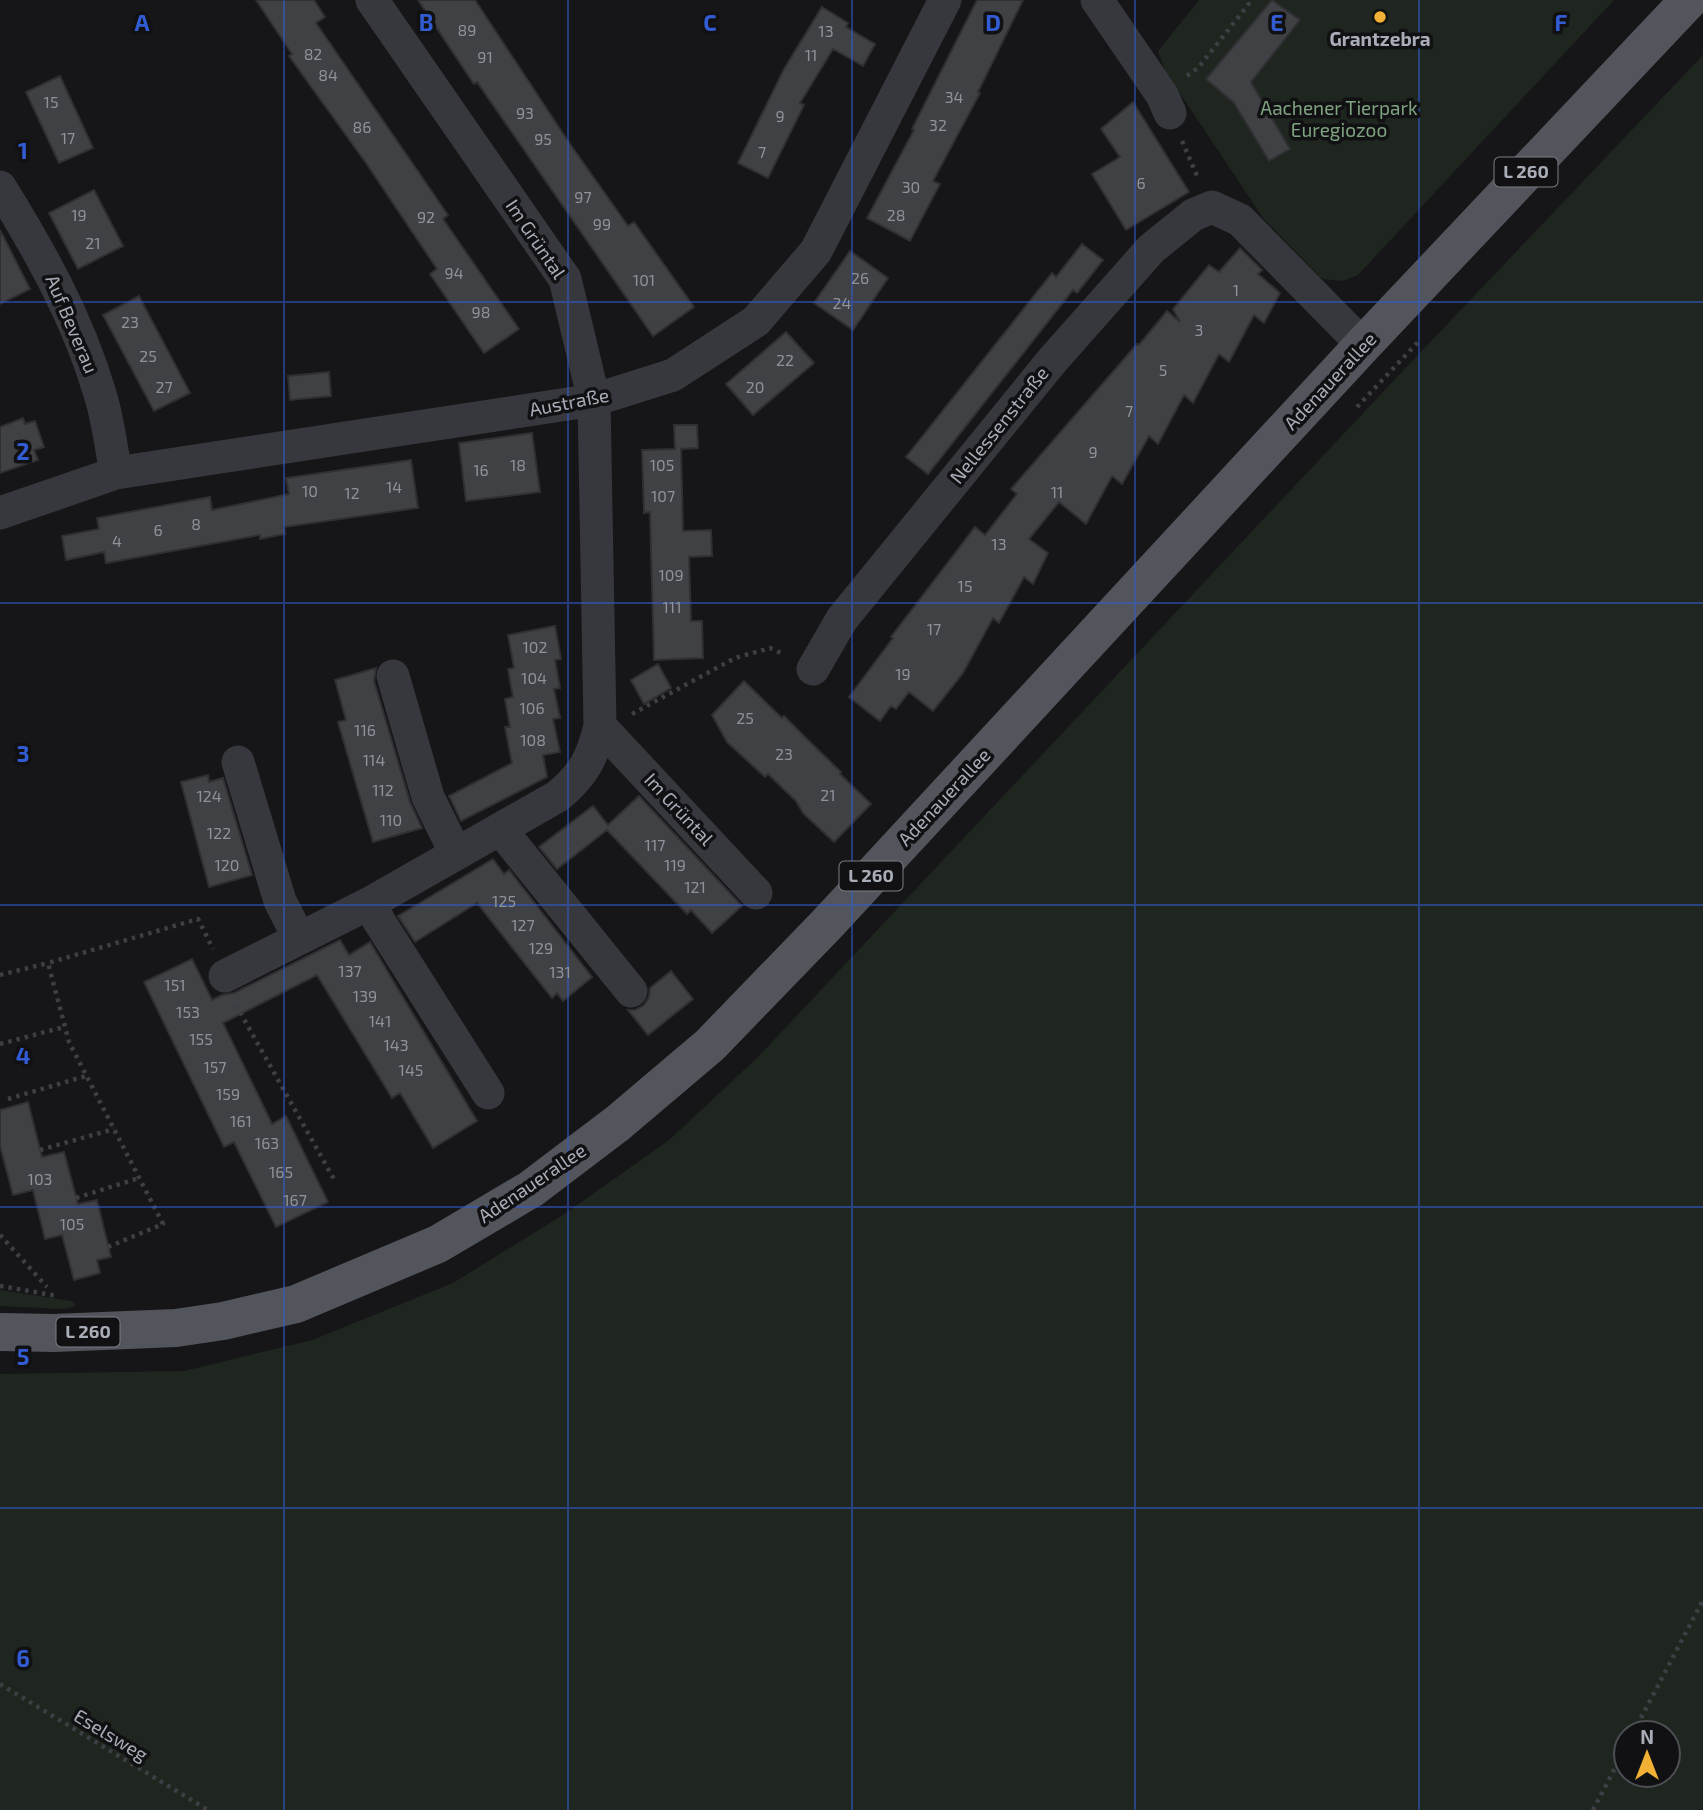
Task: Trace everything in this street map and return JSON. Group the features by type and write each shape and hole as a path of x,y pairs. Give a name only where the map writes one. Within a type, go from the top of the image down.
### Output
{"main road":[{"name":"Adenauerallee","path":"0,1332 54,1333 176,1328 223,1321 296,1304 438,1244 531,1189 618,1123 710,1045 828,923 1363,345 1689,0"}],"street":[{"name":"Im Grüntal","path":"225,976 370,903 558,796 577,779 588,764 602,728 594,400 565,279 372,0"},
{"name":"Austraße","path":"0,513 116,473 594,400 673,374 756,321 816,251 945,0"},
{"path":"1097,0 1166,104"},
{"name":"Auf Beverau","path":"0,187 61,292 83,341 101,396 116,473"},
{"path":"1212,207 1240,220 1363,345"},
{"name":"Nellessenstraße","path":"813,669 842,619 1051,362 1151,249 1193,215 1212,207"},
{"path":"393,676 428,797 456,854"},
{"name":"Im Grüntal","path":"602,728 756,893"},
{"path":"238,762 280,901 299,938"},
{"path":"501,830 631,991"},
{"path":"370,903 488,1093"}],"path":[{"path":"1212,207 1166,104 1252,0"},
{"path":"602,728 735,658 770,648 813,669"},
{"path":"0,975 198,919 225,976 228,990 335,1181"},
{"path":"48,962 64,1027 86,1076 163,1224 108,1247"},
{"path":"0,1044 64,1027"},
{"path":"8,1099 86,1076"},
{"path":"40,1150 114,1129"},
{"path":"76,1198 139,1178"},
{"path":"0,1235 47,1287"},
{"path":"0,1286 65,1296"},
{"path":"1640,1719 1703,1600"},
{"name":"Eselsweg","path":"0,1684 208,1810"},
{"path":"1593,1810 1612,1774"}],"green space":[{"name":"Aachener Tierpark Euregiozoo","path":"1199,0 1614,0 1358,275 1343,281 1322,279 1263,218 1165,71 1158,51"},
{"path":"1703,55 1703,1810 0,1810 0,1374 184,1371 312,1340 453,1283 566,1213 669,1140 757,1058"},
{"path":"0,1290 72,1301 75,1304 74,1307 61,1309 0,1306"}],"building":[{"path":"256,0 314,0 325,17 316,23 448,215 443,219 519,329 484,353 430,274 437,269 366,163 289,56 292,54"},
{"path":"418,0 475,0 628,226 634,222 694,307 653,336 477,82 474,84"},
{"path":"977,0 1023,0 978,92 980,93 933,181 940,184 910,241 867,218 914,130 912,129"},
{"path":"1272,0 1300,20 1251,82 1290,149 1269,161 1234,103 1206,79"},
{"path":"822,7 848,23 846,27 875,44 863,66 833,49 800,103 804,105 768,178 738,163 784,69"},
{"path":"60,76 93,148 59,163 26,92"},
{"path":"1133,102 1189,192 1126,230 1092,174 1120,157 1101,129"},
{"path":"94,190 123,246 78,269 49,213"},
{"path":"0,230 30,289 0,304"},
{"path":"1082,244 1103,260 1077,293 1073,290 928,474 906,457 1052,273 1056,277"},
{"path":"1240,248 1262,270 1258,274 1280,293 1264,323 1254,315 1229,362 1219,354 1193,403 1184,395 1158,444 1149,436 1122,484 1112,476 1086,524 1059,502 1029,539 1048,553 1033,584 1024,577 999,623 993,618 963,673 933,711 909,692 896,709 891,706 880,721 849,697 975,527 985,535 1017,494 1011,489 1137,344 1139,345 1167,311 1180,322 1173,309 1209,265 1219,272"},
{"path":"850,251 888,278 853,330 814,303"},
{"path":"139,296 190,393 154,411 103,315"},
{"path":"786,332 814,363 753,415 726,384"},
{"path":"329,372 331,396 290,400 288,376"},
{"path":"23,418 25,424 35,421 44,447 34,450 38,460 0,473 0,427"},
{"path":"674,425 697,425 698,448 681,449 683,531 711,530 712,556 689,557 691,621 702,621 703,658 654,660 650,512 644,513 642,450 675,449"},
{"path":"532,433 540,492 466,501 459,443"},
{"path":"411,460 418,508 284,527 285,534 260,539 260,535 106,563 104,552 66,560 62,536 99,529 97,518 210,497 212,510 289,494 286,478"},
{"path":"555,626 561,659 555,660 560,688 554,689 560,718 553,719 560,752 543,755 547,777 461,821 449,796 512,763 505,727 510,727 505,699 513,697 508,669 514,668 508,635"},
{"path":"658,664 671,688 644,704 631,680"},
{"path":"376,668 374,681 410,802 422,828 373,842 338,722 346,720 335,680"},
{"path":"744,681 782,718 784,716 871,804 834,842 768,774 765,777 727,742 712,715"},
{"path":"208,775 209,782 223,778 252,875 209,887 181,782"},
{"path":"639,796 742,906 712,933 691,910 687,914 607,830 557,869 539,847 593,806 608,825"},
{"path":"493,859 504,874 509,870 592,977 563,1001 557,993 552,998 477,903 415,942 398,916"},
{"path":"340,940 349,955 370,942 477,1121 433,1148 400,1093 392,1098 317,975 223,1023 272,1124 286,1116 328,1202 276,1227 234,1142 224,1147 144,982 192,959 212,1000 234,993"},
{"path":"671,971 693,999 648,1035 628,1010 644,1005 650,988"},
{"path":"28,1102 42,1157 64,1152 78,1204 97,1200 111,1257 97,1260 100,1273 74,1280 62,1235 45,1239 33,1190 13,1195 0,1146 0,1110"}],"place":[{"name":"Grantzebra","path":"1380,17"}]}
